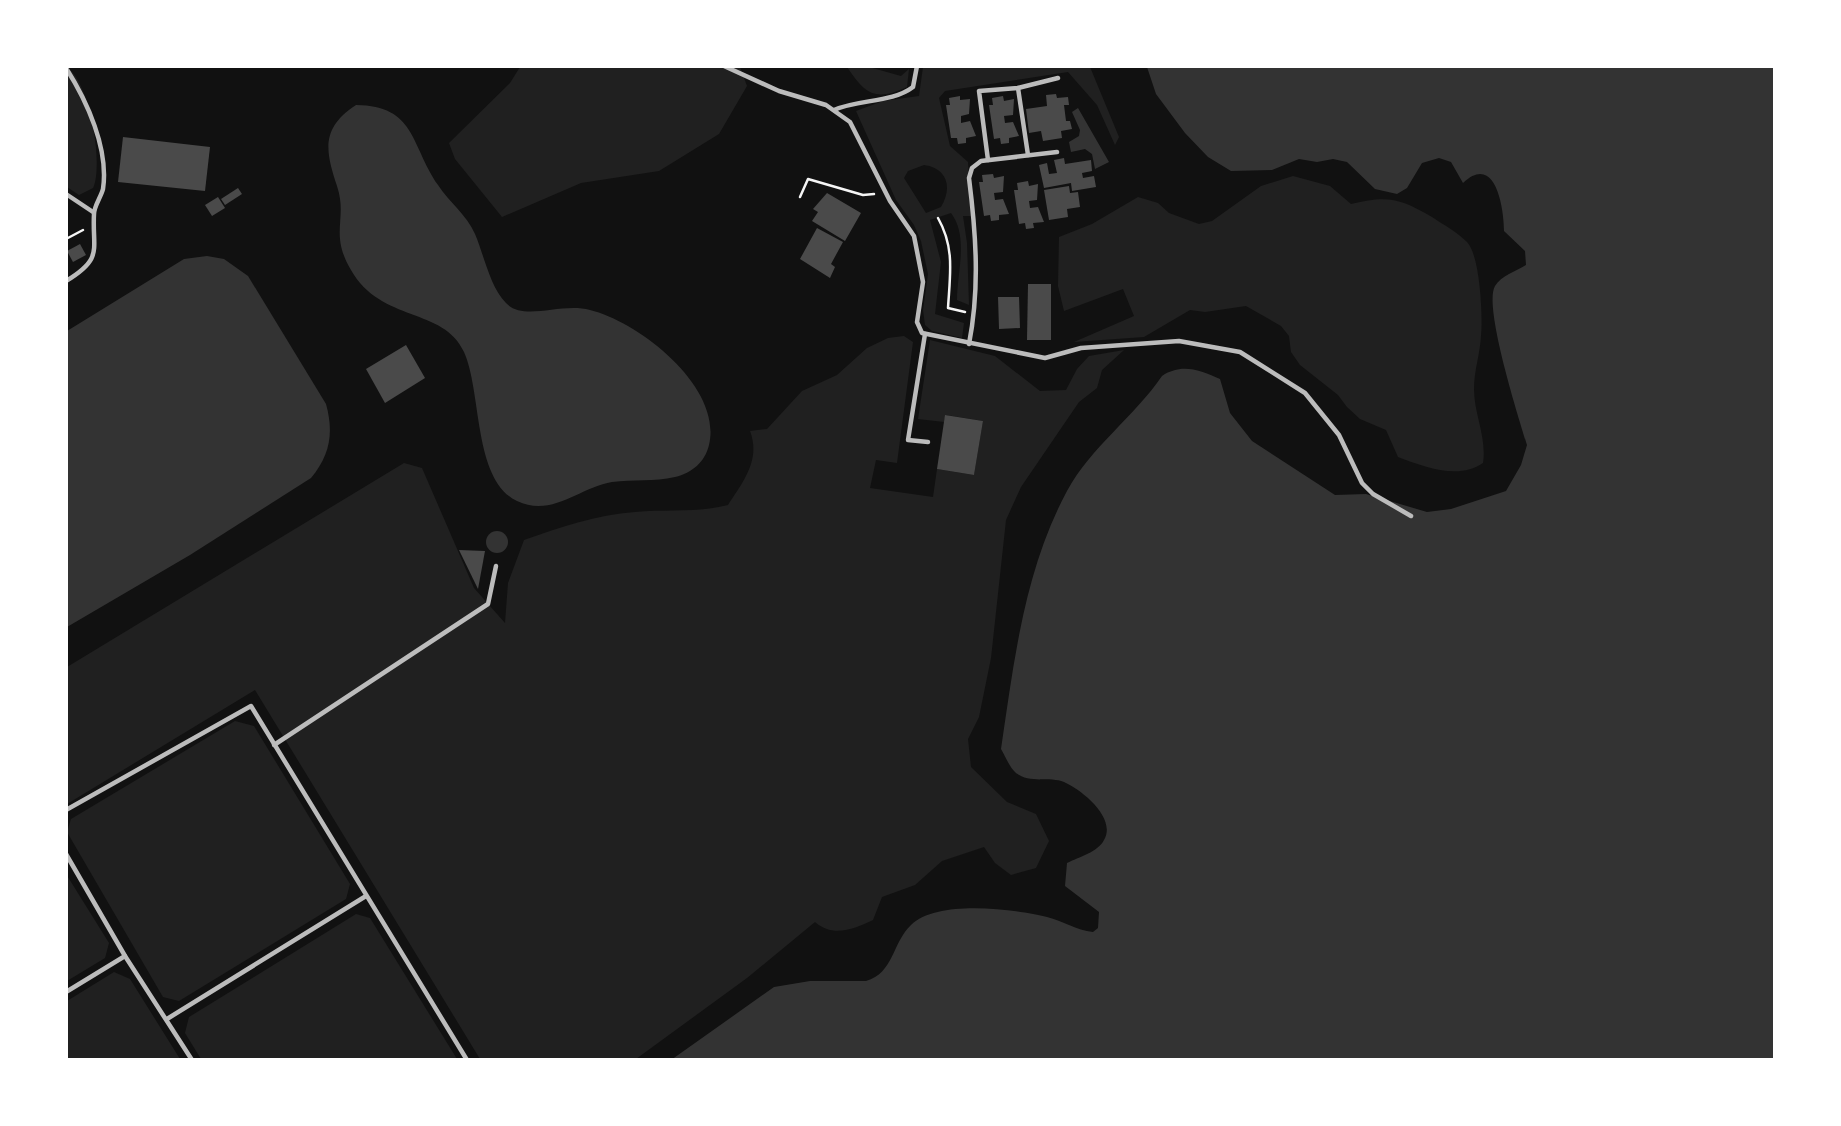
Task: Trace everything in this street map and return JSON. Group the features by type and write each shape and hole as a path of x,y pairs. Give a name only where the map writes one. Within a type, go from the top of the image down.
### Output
{"lane":[{"path":"724,66 833,110 850,122 885,192 914,236 923,282 916,322 925,334 1045,358 1081,348 1179,341 1240,352 1304,393 1339,435 1362,483 1373,494 1411,516"},
{"path":"833,110 862,100 904,94 913,88 917,66"},
{"path":"66,68 99,139 104,170 103,191 93,212 97,242 92,260 66,281"},
{"path":"988,160 979,91 1018,88 1058,78"},
{"path":"1018,88 1028,155"},
{"path":"969,344 975,315 977,270 970,178 972,168 981,161 1057,152"},
{"path":"66,194 93,212"},
{"path":"925,334 908,440 928,442"},
{"path":"274,745 488,604 496,566"},
{"path":"66,810 251,706 467,1059"},
{"path":"66,855 125,956 192,1059"},
{"path":"167,1019 366,896"},
{"path":"66,992 125,956"}],"path":[{"path":"800,197 808,179 863,195 885,192"},
{"path":"938,218 947,234 953,257 948,308 975,315"},
{"path":"66,239 96,224"}],"shaded area":[{"path":"66,67 74,75 88,104 97,161 93,188 79,195 67,187"},
{"path":"520,67 740,67 747,86 719,134 659,171 581,183 502,217 455,159 449,143 510,83"},
{"path":"847,67 869,67 901,76 909,69 907,87 887,94 872,93 859,84"},
{"path":"923,67 1090,67 1119,137 1115,145 1097,105 1068,72 945,91 939,98 950,146 968,162 971,216 963,216 967,243 969,305 957,300 961,244 956,222 951,213 930,220 941,262 935,314 964,323 962,338 932,331 925,325 923,310 928,274 921,241 914,225 896,200 856,111 883,101 919,96","holes":["924,165 943,174 947,192 941,207 926,213 904,178 908,171"]},
{"path":"1147,67 1774,67 1774,1059 671,1060 774,987 810,981 866,981 875,977 888,965 911,925 923,917 939,912 997,909 1047,917 1087,931 1093,932 1098,928 1099,912 1065,886 1067,863 1093,851 1104,840 1107,832 1102,814 1080,791 1064,782 1027,778 1016,773 1001,749 1023,617 1040,553 1052,521 1067,491 1088,460 1162,376 1184,369 1220,379 1230,413 1252,441 1335,495 1366,494 1427,512 1451,509 1506,491 1521,465 1527,445 1498,338 1493,298 1498,282 1526,265 1525,251 1504,231 1500,198 1490,179 1483,174 1474,175 1463,183 1451,162 1439,158 1422,163 1407,188 1397,194 1375,189 1347,162 1333,159 1317,162 1299,159 1272,170 1231,171 1208,157 1185,133 1156,94"},
{"path":"356,105 390,112 409,130 438,185 472,227 492,280 506,303 523,311 567,308 590,310 631,328 673,360 703,401 710,423 709,445 697,466 675,477 600,485 566,500 542,506 517,501 503,490 486,455 470,369 455,338 427,320 378,299 364,287 345,257 340,236 340,198 330,161 329,141 337,122"},
{"path":"1078,108 1109,162 1095,169 1092,154 1085,149 1071,152 1069,142 1079,136 1080,130 1072,112"},
{"path":"1293,176 1330,186 1351,204 1384,199 1402,202 1432,217 1467,242 1475,259 1481,301 1481,336 1474,389 1483,444 1483,463 1463,471 1452,471 1430,468 1398,457 1386,430 1360,419 1338,395 1300,365 1291,352 1289,336 1281,326 1246,306 1205,312 1190,310 1144,337 1074,342 1134,316 1123,289 1064,311 1058,286 1059,237 1092,224 1138,197 1158,203 1169,213 1199,224 1212,221 1261,186"},
{"path":"207,256 224,259 248,276 326,404 330,434 326,452 311,478 190,555 67,627 67,331 184,259"},
{"path":"904,336 913,342 897,463 876,460 870,488 933,497 937,469 974,475 983,421 946,415 944,422 918,419 930,340 995,356 1040,391 1066,390 1077,369 1089,356 1124,350 1102,370 1097,388 1079,402 1021,487 1006,520 991,658 979,717 968,739 971,767 1007,802 1036,814 1049,841 1036,868 1011,875 995,863 984,847 942,861 915,885 882,897 873,920 851,929 836,931 815,922 747,978 636,1059 480,1059 255,690 67,804 67,667 404,463 422,468 474,588 505,623 508,583 524,540 606,516 728,505 752,461 753,442 750,431 767,429 802,391 837,375 867,348 888,338"},
{"path":"497,531 505,534 508,542 505,550 497,553 489,550 486,542 489,534"},
{"path":"235,721 254,726 350,884 346,899 179,1001 163,997 67,832 71,819"},
{"path":"66,874 109,943 105,958 67,981"},
{"path":"356,914 370,918 457,1059 201,1059 185,1033 189,1017"},
{"path":"114,972 130,979 180,1059 67,1059 67,1001"}],"building":[{"path":"1056,94 1057,98 1068,97 1069,105 1064,105 1066,121 1070,121 1072,129 1061,131 1062,138 1043,141 1041,131 1029,133 1026,109 1047,106 1046,95"},
{"path":"960,96 960,100 970,99 969,114 961,116 961,123 970,121 976,136 966,138 966,143 958,144 957,138 951,138 946,105 950,105 949,98"},
{"path":"1003,96 1004,101 1014,99 1013,115 1004,116 1005,123 1013,122 1019,136 1009,138 1009,143 1001,144 1000,138 994,139 989,105 993,105 992,98"},
{"path":"123,137 210,147 205,191 118,182"},
{"path":"1064,158 1065,164 1091,160 1092,171 1082,173 1083,178 1094,176 1096,187 1072,191 1071,183 1044,188 1039,165 1047,163 1049,174 1057,173 1054,160"},
{"path":"993,174 994,178 1004,176 1003,192 994,193 995,200 1003,199 1009,214 999,215 999,220 991,221 990,215 984,216 979,182 983,182 982,175"},
{"path":"1028,181 1029,186 1038,184 1037,200 1029,201 1030,208 1038,207 1044,222 1033,223 1034,228 1026,229 1025,223 1019,224 1014,190 1018,190 1017,183"},
{"path":"1069,186 1070,193 1078,192 1080,207 1067,209 1068,217 1049,220 1044,190"},
{"path":"238,188 242,194 225,205 221,199"},
{"path":"827,193 861,213 845,241 812,221 818,212 813,209"},
{"path":"218,197 225,208 212,216 205,205"},
{"path":"817,228 843,242 831,264 835,267 830,278 800,259"},
{"path":"80,244 86,255 73,262 67,251"},
{"path":"1028,284 1051,284 1051,340 1027,340"},
{"path":"998,297 1019,297 1020,328 999,329"},
{"path":"406,345 425,378 385,403 366,369"},
{"path":"945,415 983,421 974,475 937,469"},
{"path":"459,550 485,551 478,589"}]}
